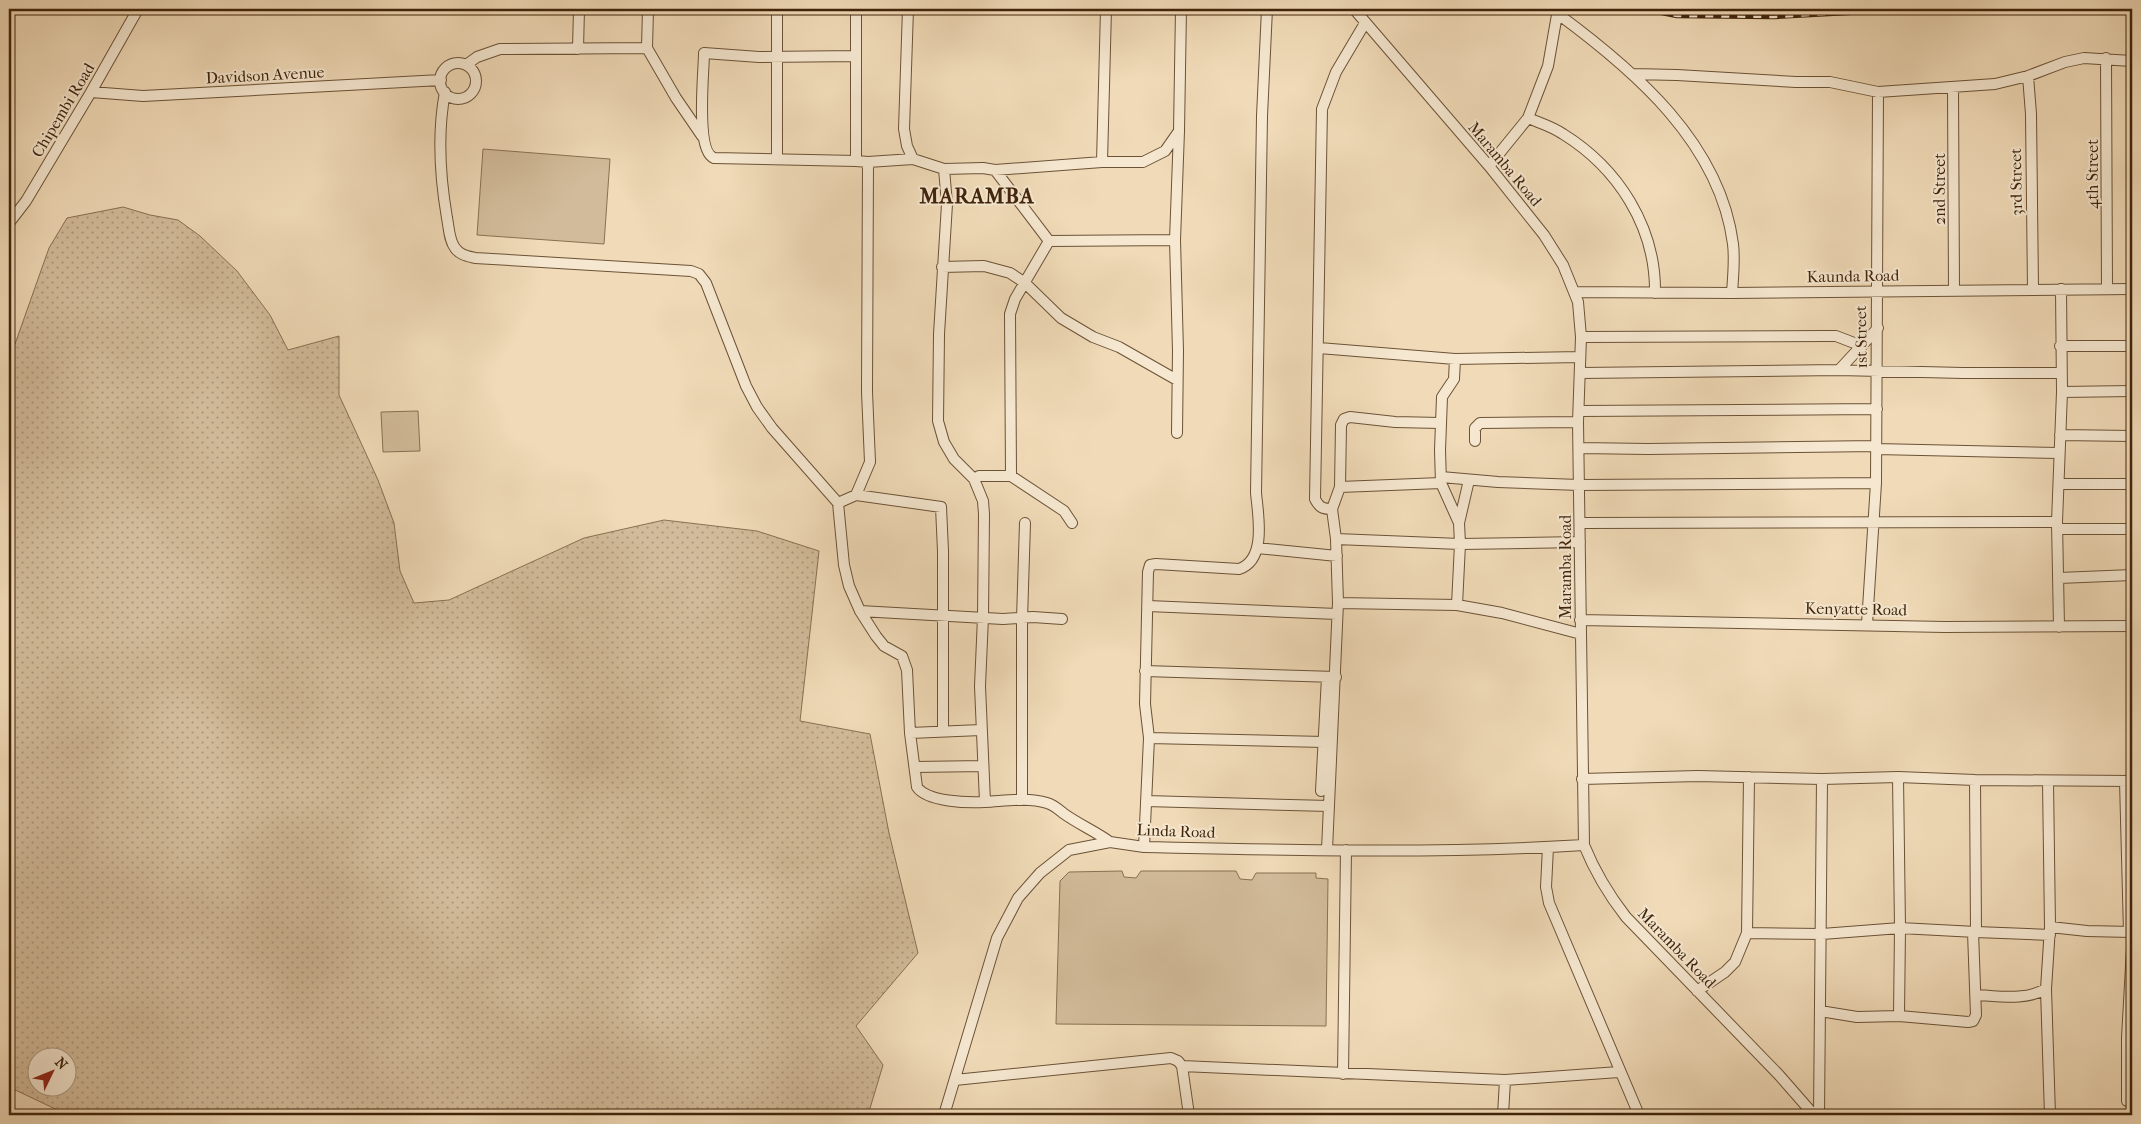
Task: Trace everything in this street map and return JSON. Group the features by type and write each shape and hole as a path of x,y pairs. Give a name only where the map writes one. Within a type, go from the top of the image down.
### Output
{"street":[{"name":"Chipembi Road","path":"9,223 26,201 138,9"},
{"path":"578,49 579,9"},
{"path":"648,9 647,48 676,98 702,136 707,152 714,158 868,162 913,159 944,169 982,168 995,170 1102,162 1143,162 1165,151 1179,131"},
{"path":"777,9 777,159"},
{"path":"856,9 856,161"},
{"path":"908,9 904,129 907,146 913,159"},
{"path":"1102,162 1106,9"},
{"path":"1177,433 1178,351 1175,240 1181,9"},
{"path":"1144,847 1149,738 1145,704 1145,671 1150,565 1239,569 1246,567 1252,561 1257,548 1259,523 1256,493 1260,222 1267,9"},
{"name":"Maramba Road","path":"1354,9 1489,166 1544,235 1563,265 1578,302 1581,337 1578,416 1580,448 1580,620 1584,845 1596,873 1609,896 1626,916 1780,1075 1814,1115"},
{"path":"1489,166 1528,118 1548,66 1558,11 1633,74 1679,123 1693,142 1708,169 1727,216 1734,262 1732,293"},
{"path":"1332,509 1324,509 1319,506 1315,499 1322,109 1336,72 1366,23"},
{"path":"466,65 477,57 500,49 647,48"},
{"path":"702,136 704,53 740,57 856,56"},
{"path":"1633,74 1830,82 1878,92 1995,84 2028,76 2065,62 2084,58 2132,61"},
{"name":"4th Street","path":"2106,58 2108,289"},
{"path":"445,92 455,98 471,93 476,84 474,73 466,65 455,63 450,65 442,74 440,80 445,92 441,110 440,141 442,190 452,242 456,250 463,255 475,258 691,271 699,274 706,282 746,386 757,407 772,428 838,503 844,565 849,586 860,611 884,646 902,656 907,670 910,733 917,787 925,794 956,801 1022,800 1046,802 1056,806 1064,814 1090,828 1110,842"},
{"name":"3rd Street","path":"2028,76 2033,289"},
{"name":"Davidson Avenue","path":"91,92 143,96 440,80"},
{"name":"2nd Street","path":"1953,88 1954,290"},
{"name":"1st Street","path":"1867,624 1876,482 1878,92"},
{"path":"1528,118 1562,133 1582,147 1604,168 1627,195 1638,214 1647,236 1655,272 1655,293"},
{"path":"856,495 870,462 867,392 868,162"},
{"path":"944,169 947,204 939,334 938,421 944,442 954,459 974,479 983,501 983,617 980,730 985,802"},
{"path":"995,170 1049,241"},
{"path":"1049,241 1175,240"},
{"path":"1011,476 1010,314 1015,298 1049,241"},
{"path":"942,267 984,266 1010,273 1025,283 1061,318 1092,337 1119,347 1177,380"},
{"path":"2059,627 2057,525 2062,392 2060,346 2061,289"},
{"name":"Kaunda Road","path":"1575,292 1732,293 1876,290 2132,289"},
{"path":"1839,370 1878,328"},
{"path":"1581,337 1831,336 1862,346"},
{"path":"2060,346 2132,346"},
{"path":"1319,348 1455,359 1580,357"},
{"path":"1455,359 1454,379 1442,397 1440,423 1441,480 1459,523"},
{"path":"1580,373 1839,370 2061,373"},
{"path":"2062,392 2132,391"},
{"path":"1475,441 1475,428 1480,422 1578,416 1876,409"},
{"path":"1322,791 1324,742 1338,603 1336,540 1332,509 1340,487 1341,433 1344,419 1350,417 1395,422 1440,423"},
{"path":"2060,435 2132,436"},
{"path":"1580,448 1648,450 1876,448 2059,453"},
{"path":"974,479 979,476 1011,476 1064,511 1072,523"},
{"path":"1340,487 1441,480 1579,485 1876,482"},
{"path":"1457,605 1460,544 1459,523 1469,480"},
{"path":"2059,484 2132,484"},
{"path":"838,503 856,495 941,507 943,731"},
{"path":"1022,800 1022,619 1025,523"},
{"path":"1580,523 1873,523 2057,525 2132,529"},
{"path":"1336,540 1460,544 1580,542"},
{"path":"1257,548 1337,556"},
{"path":"2059,578 2132,575"},
{"path":"1338,603 1457,605 1510,614 1581,634"},
{"path":"1148,606 1337,614"},
{"path":"860,611 943,616 1062,619"},
{"name":"Kenyatte Road","path":"1580,620 2059,627 2132,626"},
{"path":"1145,671 1331,677"},
{"path":"1327,850 1330,806 1331,677"},
{"path":"910,733 980,730"},
{"path":"1149,738 1324,742"},
{"path":"915,767 983,766"},
{"path":"1582,779 1749,777 1822,779 1898,777 1975,780 2129,781 2131,932 1975,932 1900,928 1822,934 1747,934"},
{"path":"1697,991 1725,972 1735,962 1747,934 1749,777"},
{"path":"1898,777 1899,1016"},
{"path":"1819,1115 1822,779"},
{"path":"1820,1011 1857,1017 1899,1016 1968,1022 1973,1020 1976,1015 1975,780"},
{"path":"2048,781 2050,931 2046,988 2050,1115"},
{"path":"1146,801 1330,806"},
{"name":"Linda Road","path":"944,1115 997,938 1015,903 1028,886 1061,855 1076,848 1110,842 1144,847 1452,851 1584,845"},
{"path":"1548,847 1546,887 1550,903 1619,1072 1639,1115"},
{"path":"1343,1074 1346,850"},
{"path":"2127,1102 2127,1038 2132,948"},
{"path":"1976,995 2020,997 2030,996 2046,988"},
{"path":"955,1080 1171,1058 1178,1060 1182,1066 1189,1115"},
{"path":"1182,1066 1505,1080 1619,1072"},
{"path":"1503,1115 1505,1080"}],"shaded area":[{"path":"483,149 610,159 604,244 477,235"},
{"path":"123,207 150,215 178,220 200,236 237,271 270,315 288,350 339,336 339,395 378,480 394,523 400,571 414,603 449,600 584,538 664,520 757,531 819,551 800,721 870,734 889,833 918,953 856,1026 883,1065 868,1115 68,1115 9,1087 9,361 49,248 67,218"},
{"path":"418,411 420,451 383,452 381,412"},
{"path":"1122,871 1124,877 1136,878 1141,871 1236,871 1240,879 1252,880 1256,873 1316,873 1316,878 1328,879 1326,1026 1056,1024 1060,881 1069,872"}],"railway":[{"path":"1642,9 1677,16 1774,17 1866,12 1884,9"}],"district":[{"name":"MARAMBA","path":"977,196"}]}
